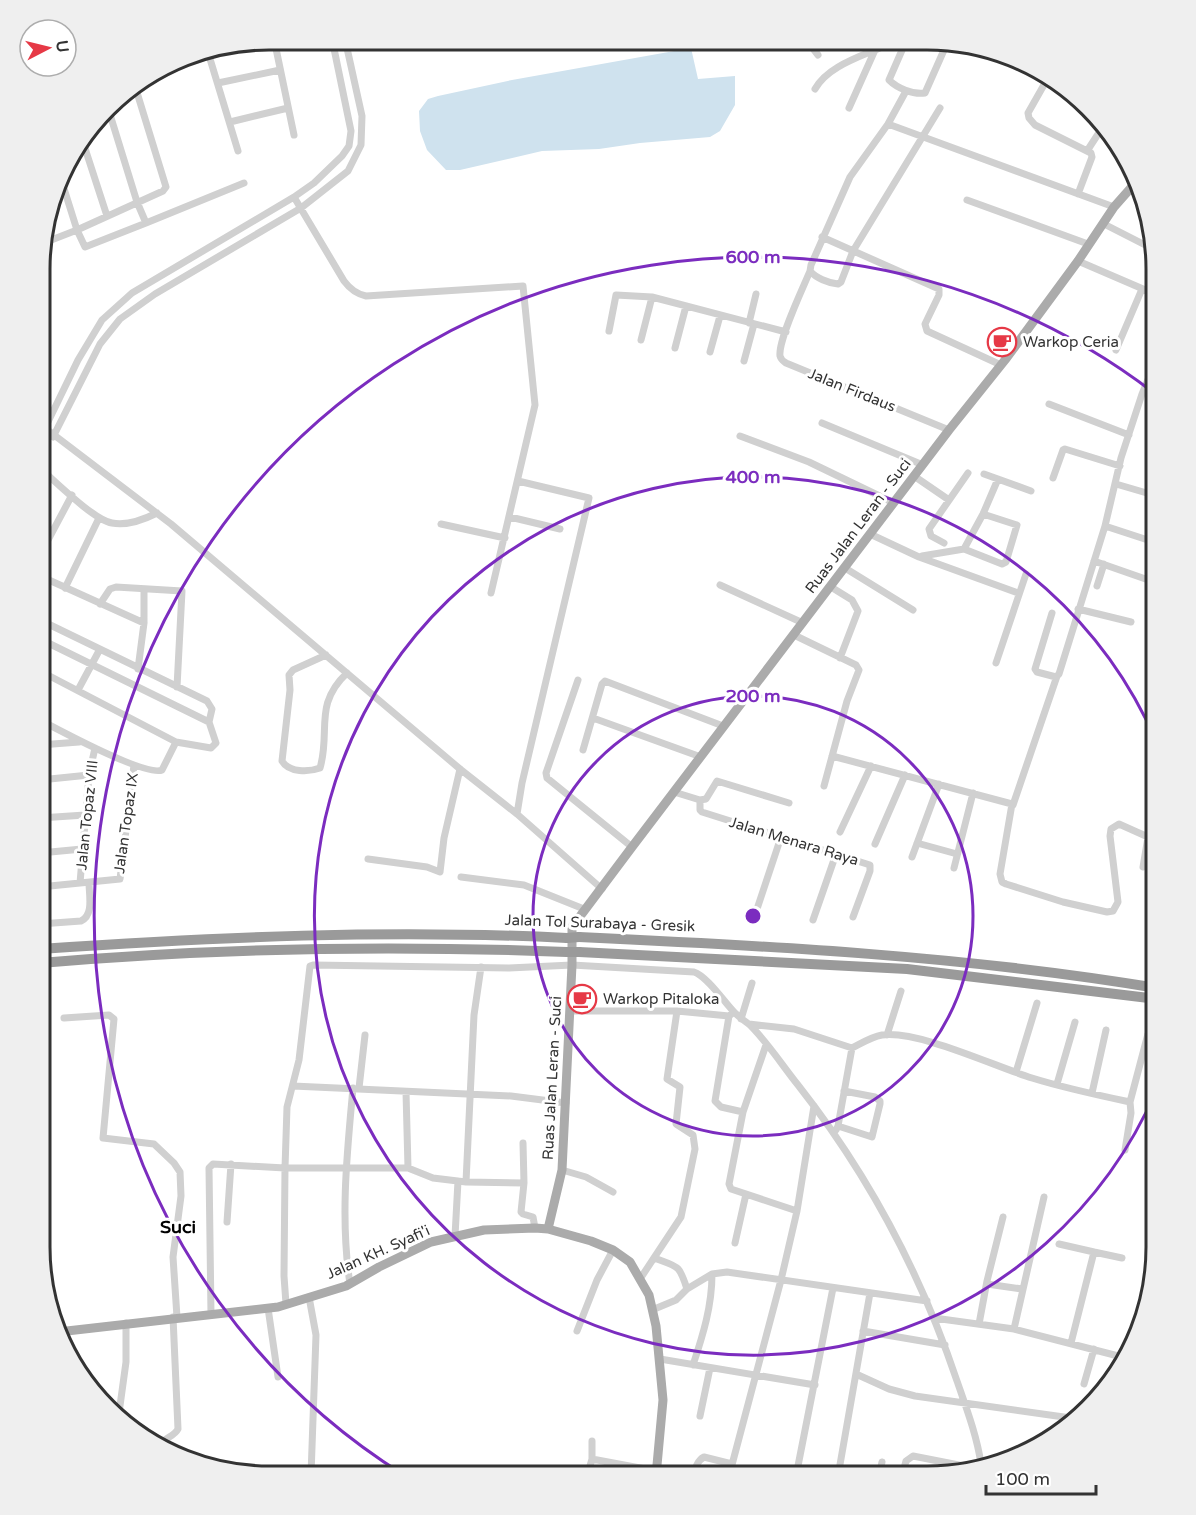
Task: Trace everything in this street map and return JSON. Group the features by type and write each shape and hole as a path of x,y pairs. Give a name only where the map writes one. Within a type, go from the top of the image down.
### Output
{"highway":[{"name":"Jalan Tol Surabaya - Gresik","path":"50,948 260,937 487,934 698,942 904,957 1018,969 1146,986"},
{"name":"Jalan Tol Surabaya - Gresik","path":"50,962 207,952 325,949 429,948 579,952 907,969 1146,998"}],"main road":[{"name":"Ruas Jalan Leran - Suci","path":"548,1230 562,1170 572,927 723,726 1001,365 1078,261 1114,207 1130,190"},
{"name":"Jalan KH. Syafi'i","path":"67,1333 126,1323 268,1308 350,1284 431,1242 484,1230 535,1228 548,1230 591,1241 613,1250 630,1262 649,1295 660,1359 663,1400 657,1466"}],"street":[{"path":"276,50 294,135"},
{"path":"50,414 78,360 108,313 132,293 294,197 331,168 349,146 351,131 334,50"},
{"path":"50,440 55,436 100,344 120,319 155,294 301,208 348,171 362,145 362,116 347,50"},
{"path":"815,50 818,55"},
{"path":"815,89 820,80 833,71 875,50"},
{"path":"849,108 875,50"},
{"path":"902,50 889,80 906,91 921,94 925,93 944,50"},
{"path":"210,58 238,151"},
{"path":"218,83 280,70"},
{"path":"1045,84 1028,113 1029,118 1035,125 1091,153 1092,157 1078,194"},
{"path":"609,331 616,295 652,297 786,332 822,237 850,177 888,124 906,91"},
{"path":"51,240 163,190 167,184 137,93"},
{"path":"230,122 288,108"},
{"path":"810,271 820,278 838,284 841,282 853,251 940,108"},
{"path":"111,117 137,202 146,222"},
{"path":"888,124 1114,207"},
{"path":"1087,151 1099,133"},
{"path":"85,149 107,216"},
{"path":"64,189 77,230 86,247 244,183"},
{"path":"294,197 344,281 352,290 360,294 366,296 523,286 535,405 491,593"},
{"path":"967,200 1088,244"},
{"path":"1104,224 1145,245"},
{"path":"822,237 939,290 939,295 925,324 927,331 1001,365"},
{"path":"1078,261 1146,291"},
{"path":"1116,350 1142,289"},
{"path":"744,361 756,294"},
{"path":"641,340 652,297"},
{"path":"675,348 686,306"},
{"path":"710,352 720,316"},
{"name":"Jalan Firdaus","path":"786,332 780,357 786,363 949,430"},
{"path":"1146,385 1058,676 1013,805 1000,873 1002,882 1063,902 1107,912 1113,911 1118,902 1110,836 1114,825 1119,824 1146,836"},
{"path":"1049,404 1129,435"},
{"path":"822,423 923,465"},
{"path":"50,432 157,513 460,769 517,814 602,889"},
{"path":"740,436 809,462 894,503"},
{"path":"1053,478 1065,448 1120,466"},
{"path":"944,543 931,536 929,529 969,472"},
{"path":"984,474 1031,491"},
{"path":"914,476 949,500"},
{"path":"50,477 99,518 111,523 124,524 138,521 157,513"},
{"path":"964,549 998,479"},
{"path":"517,814 522,783 589,498 518,482"},
{"path":"1116,484 1146,493"},
{"path":"50,536 72,495"},
{"path":"920,557 964,549 1002,564 1006,562 1017,525 983,514"},
{"path":"510,517 560,529"},
{"path":"65,588 99,518"},
{"path":"441,524 505,538"},
{"path":"1105,526 1146,539"},
{"path":"870,534 920,557 1018,593"},
{"path":"939,564 943,553"},
{"path":"1094,561 1146,579"},
{"path":"1097,586 1104,564"},
{"path":"845,568 913,610"},
{"path":"996,663 1026,574"},
{"path":"50,581 144,623"},
{"path":"720,585 803,623"},
{"path":"100,604 110,589 116,587 182,591 177,687"},
{"path":"831,587 852,600 858,611 840,658"},
{"path":"138,669 144,623 144,590"},
{"path":"1078,609 1131,622"},
{"path":"1052,613 1035,669 1037,672 1053,677 1058,676"},
{"path":"50,625 210,704 212,709 209,722 216,743 213,748 176,742 50,676"},
{"path":"794,635 856,665 859,674 847,700 824,786"},
{"path":"50,644 209,722"},
{"path":"78,690 100,649"},
{"path":"326,655 294,670 289,675 290,690 282,761 285,766 296,770 320,768 327,701 334,685 347,674"},
{"path":"578,680 546,773 547,778 632,847"},
{"path":"583,750 602,684 607,681 723,726"},
{"path":"593,718 700,757"},
{"path":"50,725 134,765 160,771 176,742"},
{"path":"50,744 82,742"},
{"name":"Jalan Topaz VIII","path":"80,883 89,775 95,748"},
{"path":"832,756 1013,805"},
{"name":"Jalan Topaz IX","path":"50,885 117,880 121,876 134,765"},
{"path":"840,832 871,766"},
{"path":"368,859 427,867 440,872 444,838 460,769"},
{"path":"50,779 89,775"},
{"path":"875,844 905,775"},
{"path":"700,800 706,799 717,781 789,803"},
{"path":"912,857 939,784"},
{"name":"Jalan Menara Raya","path":"674,792 700,800 702,812 871,866 854,918"},
{"path":"954,868 973,793"},
{"path":"50,817 85,815"},
{"path":"757,909 781,837"},
{"path":"917,843 957,854"},
{"path":"50,852 82,849"},
{"path":"1143,867 1146,849"},
{"path":"813,920 836,854"},
{"path":"461,877 524,885 584,909"},
{"path":"50,923 86,919 89,914 89,883"},
{"path":"286,1304 284,1276 287,1107 299,1060 310,966 313,964 481,967 572,965 698,973 732,1014"},
{"path":"466,1182 474,1015 481,967"},
{"path":"741,1018 752,983"},
{"path":"887,1035 901,991"},
{"path":"1016,1072 1037,1003"},
{"path":"570,1011 677,1011 732,1014 749,1024 836,1130 881,1206 927,1301 945,1346 964,1401 980,1459"},
{"path":"640,1279 681,1217 695,1149 693,1135 676,1124 680,1087 667,1079 677,1011"},
{"path":"732,1014 715,1101 721,1107 743,1112"},
{"path":"63,1018 109,1016 114,1019 113,1050 103,1138 154,1144 180,1172 181,1196 173,1257 178,1429 175,1434 165,1439"},
{"path":"1058,1084 1075,1022"},
{"path":"749,1024 794,1029 852,1048 871,1038 887,1035 906,1037 932,1043 1016,1072 1130,1102"},
{"path":"1092,1093 1106,1030"},
{"path":"350,1284 345,1251 346,1167 365,1035"},
{"path":"1125,1150 1131,1113 1130,1102 1146,1042"},
{"path":"766,1045 743,1112 729,1184 731,1189 797,1211"},
{"path":"836,1130 852,1048"},
{"path":"293,1086 512,1096 566,1103"},
{"path":"836,1130 872,1137 880,1104 875,1097 844,1091"},
{"path":"406,1092 408,1168"},
{"path":"697,1466 704,1457 732,1464 782,1280 797,1211 814,1106"},
{"path":"523,1143 524,1183 521,1212 533,1217 535,1228"},
{"path":"211,1314 209,1168 213,1164 285,1168 408,1168 433,1178 466,1182 524,1183"},
{"path":"227,1222 231,1164"},
{"path":"562,1170 586,1177 613,1192"},
{"path":"455,1236 458,1181"},
{"path":"735,1243 746,1194"},
{"path":"1014,1329 1044,1197"},
{"path":"979,1324 1004,1217"},
{"path":"1059,1244 1122,1258"},
{"path":"577,1331 597,1280 613,1250"},
{"path":"1071,1343 1094,1252"},
{"path":"654,1258 677,1266 682,1272 687,1289"},
{"path":"652,1310 676,1300 687,1289 712,1274 727,1272 927,1301"},
{"path":"693,1365 706,1329 712,1274"},
{"path":"987,1284 1022,1288"},
{"path":"798,1466 833,1288"},
{"path":"840,1466 870,1293"},
{"path":"309,1297 316,1335 311,1466"},
{"path":"268,1308 278,1377"},
{"path":"934,1318 1014,1329 1117,1356"},
{"path":"120,1407 126,1362 126,1323"},
{"path":"863,1331 945,1346"},
{"path":"1084,1384 1094,1349"},
{"path":"660,1359 815,1385"},
{"path":"700,1416 710,1368"},
{"path":"856,1374 889,1389 915,1395 1065,1417"},
{"path":"590,1466 592,1441"},
{"path":"905,1466 909,1457 913,1456 953,1464"},
{"path":"592,1459 624,1466"},
{"path":"881,1466 882,1462"}],"water":[{"path":"680,50 691,50 698,79 735,76 735,105 720,131 710,137 599,149 542,151 460,170 446,170 427,150 420,131 419,111 428,99 512,80"}],"place":[{"name":"Warkop Ceria","path":"1002,342"},
{"name":"Warkop Pitaloka","path":"582,999"}],"district":[{"name":"Suci","path":"178,1227"}]}
